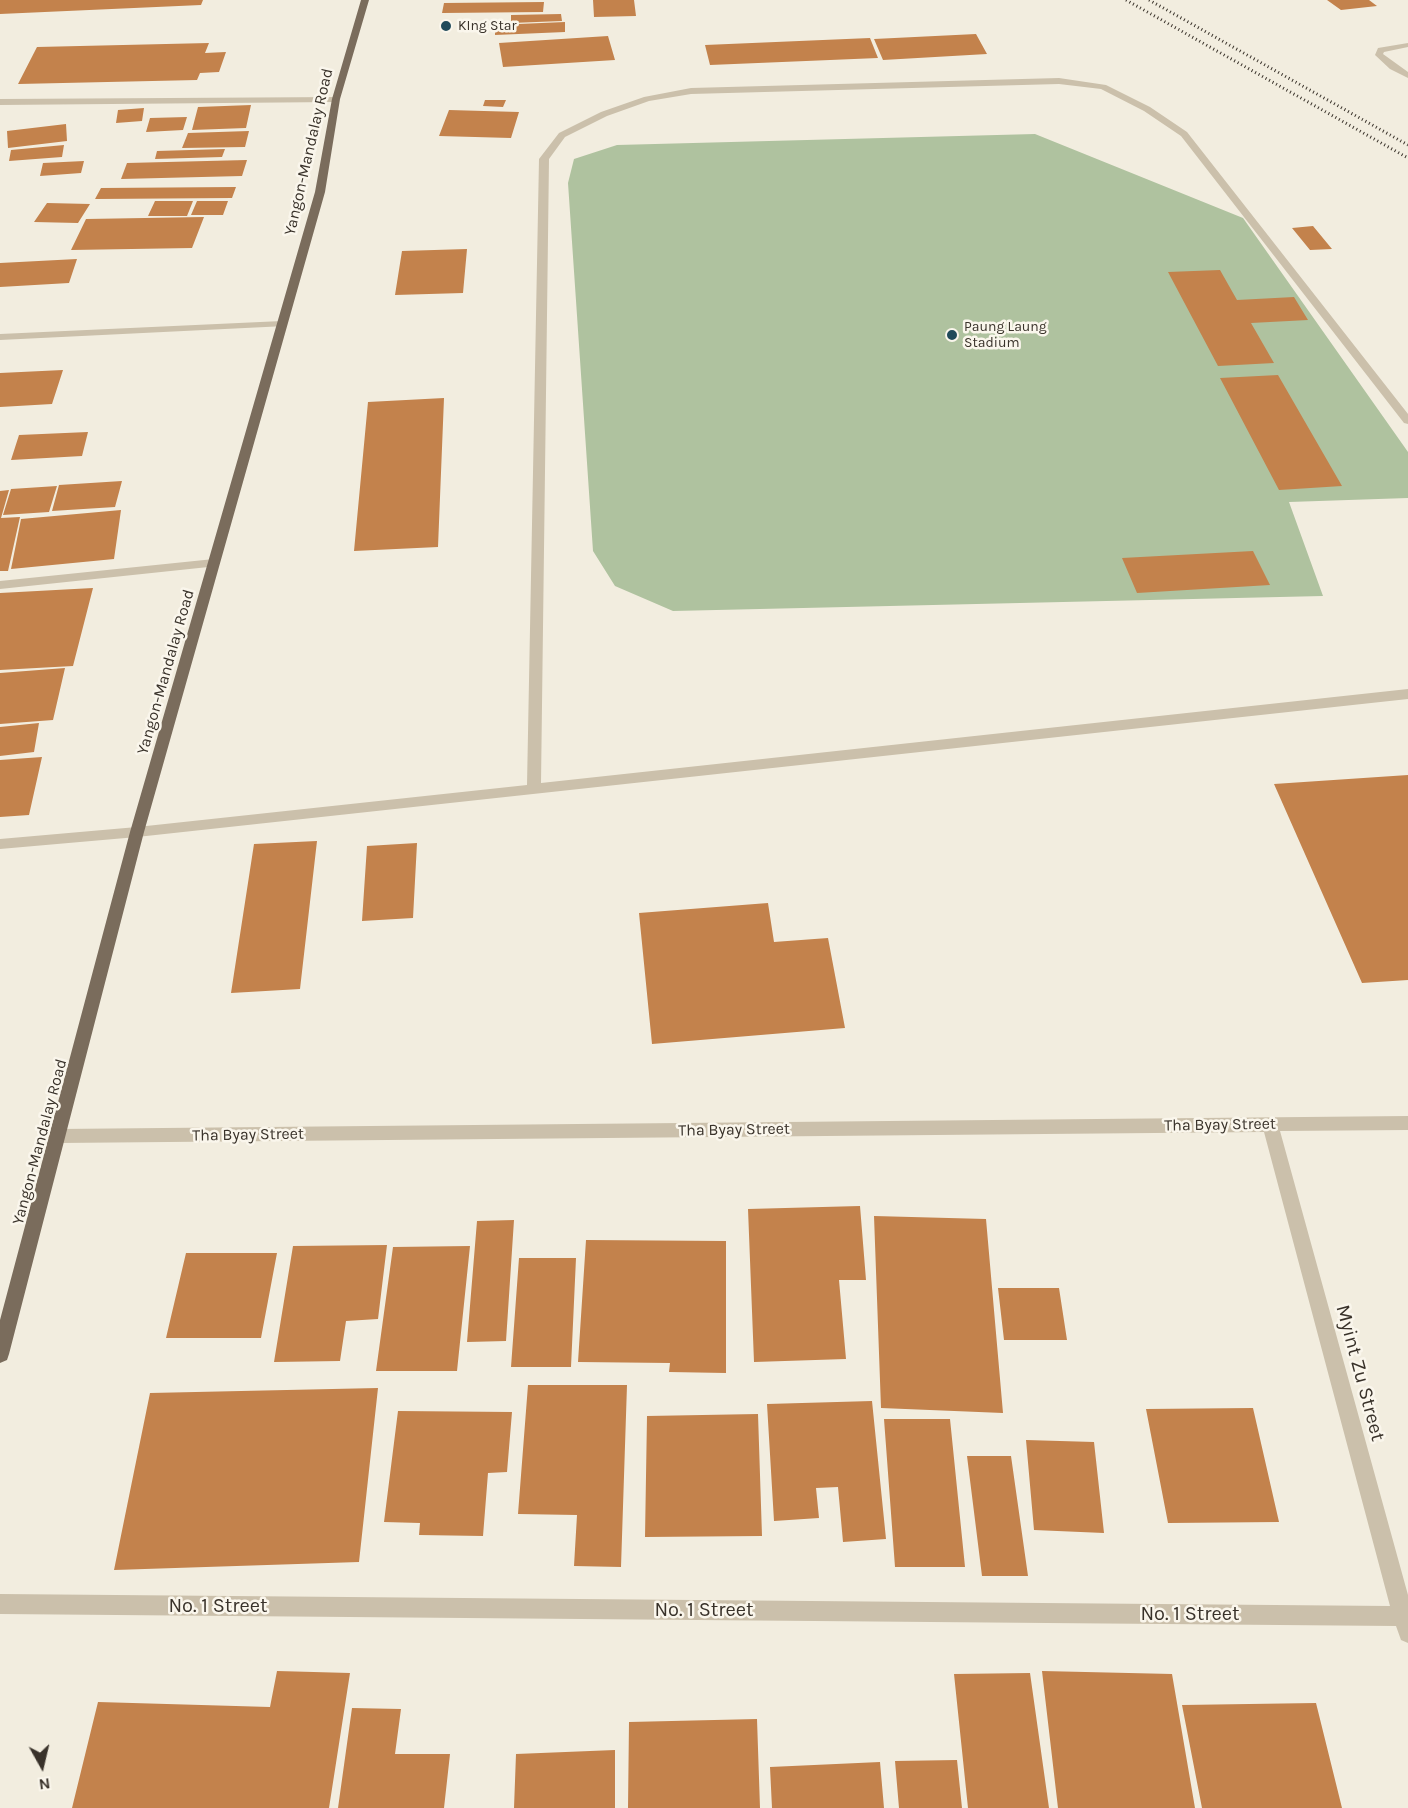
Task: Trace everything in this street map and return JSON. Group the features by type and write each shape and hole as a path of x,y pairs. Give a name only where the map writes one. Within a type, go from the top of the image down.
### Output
{"main road":[{"name":"Yangon-Mandalay Road","path":"0,1354 59,1137 136,832 320,192 336,99 365,0"}],"street":[{"path":"1408,45 1381,50 1379,55 1393,67 1408,75"},
{"path":"534,789 544,159 562,135 604,114 646,99 691,91 1059,81 1103,87 1147,109 1184,134 1408,421"},
{"path":"0,102 336,99"},
{"path":"0,337 282,324"},
{"path":"0,585 214,563"},
{"path":"0,844 136,832 1408,694"},
{"name":"Myint Zu Street","path":"1270,1124 1406,1622"},
{"name":"Tha Byay Street","path":"59,1137 1408,1124"},
{"name":"No. 1 Street","path":"0,1604 1406,1622"}],"green space":[{"name":"Paung Laung Stadium","path":"1035,134 1243,218 1408,452 1408,498 1289,502 1323,596 673,611 615,586 593,551 568,183 574,159 617,145"}],"building":[{"path":"0,0 203,0 201,5 0,14"},
{"path":"593,0 634,0 636,16 594,17"},
{"path":"1327,0 1369,0 1377,6 1341,10"},
{"path":"544,2 543,12 442,13 444,3"},
{"path":"561,14 562,21 511,23 511,15"},
{"path":"565,22 565,32 495,35 495,25"},
{"path":"976,34 987,54 883,60 874,39"},
{"path":"608,36 615,60 503,67 499,43"},
{"path":"870,38 878,58 710,65 705,45"},
{"path":"209,43 205,53 226,52 219,72 200,73 197,80 18,84 37,47"},
{"path":"485,100 506,100 503,107 483,106"},
{"path":"251,105 246,128 192,130 198,107"},
{"path":"144,108 142,121 116,123 118,110"},
{"path":"449,110 519,112 511,138 439,136"},
{"path":"187,117 183,130 146,132 150,118"},
{"path":"66,124 67,141 8,148 7,131"},
{"path":"249,131 245,147 182,148 188,133"},
{"path":"64,145 62,157 9,161 11,150"},
{"path":"225,149 222,157 155,159 157,151"},
{"path":"247,160 242,176 121,179 127,163"},
{"path":"84,161 81,173 40,176 43,163"},
{"path":"236,187 232,198 95,199 101,188"},
{"path":"155,201 193,201 187,216 148,216"},
{"path":"197,201 228,201 223,215 191,215"},
{"path":"47,203 90,204 78,223 34,222"},
{"path":"204,217 192,248 71,250 86,219"},
{"path":"1313,226 1332,249 1310,250 1292,228"},
{"path":"467,249 463,293 395,295 402,251"},
{"path":"77,259 69,283 0,287 0,263"},
{"path":"1220,270 1237,300 1294,297 1308,320 1251,323 1274,363 1218,366 1168,272"},
{"path":"63,370 52,404 0,407 0,373"},
{"path":"1278,375 1342,486 1279,490 1220,378"},
{"path":"444,398 438,547 354,551 368,402"},
{"path":"88,432 82,456 11,460 19,435"},
{"path":"122,481 115,507 52,511 59,485"},
{"path":"57,486 49,512 3,515 11,489"},
{"path":"9,490 1,518 20,517 8,571 0,571 0,491"},
{"path":"121,510 114,559 11,569 21,519"},
{"path":"1253,551 1270,585 1137,593 1122,558"},
{"path":"93,588 73,666 0,670 0,593"},
{"path":"65,668 53,720 0,724 0,673"},
{"path":"39,723 34,752 0,756 0,727"},
{"path":"42,757 29,815 0,817 0,760"},
{"path":"1408,775 1408,980 1362,983 1274,784"},
{"path":"317,841 300,989 231,993 254,844"},
{"path":"417,843 413,918 362,921 367,846"},
{"path":"768,903 774,942 828,938 845,1028 652,1044 639,913"},
{"path":"860,1206 866,1280 839,1280 846,1359 754,1362 748,1209"},
{"path":"874,1216 986,1219 1003,1413 881,1408"},
{"path":"514,1220 506,1341 467,1342 477,1221"},
{"path":"586,1240 726,1241 726,1373 669,1372 670,1363 578,1362"},
{"path":"387,1245 378,1319 346,1321 340,1361 274,1362 293,1246"},
{"path":"470,1246 457,1371 376,1371 393,1247"},
{"path":"186,1253 277,1253 261,1338 166,1338"},
{"path":"519,1258 576,1258 571,1367 511,1367"},
{"path":"998,1288 1059,1288 1067,1340 1004,1340"},
{"path":"528,1385 627,1385 621,1567 574,1566 577,1515 518,1514"},
{"path":"378,1388 359,1562 114,1570 150,1393"},
{"path":"872,1401 886,1539 843,1542 838,1487 816,1488 819,1518 774,1521 767,1404"},
{"path":"1253,1408 1279,1522 1168,1523 1146,1409"},
{"path":"398,1411 512,1412 507,1472 488,1473 483,1536 419,1535 420,1523 384,1522"},
{"path":"758,1414 762,1536 645,1537 647,1416"},
{"path":"884,1419 950,1419 965,1567 895,1567"},
{"path":"1026,1440 1094,1442 1104,1533 1034,1530"},
{"path":"967,1456 1011,1456 1028,1576 982,1576"},
{"path":"277,1671 350,1673 329,1808 72,1808 98,1702 270,1707"},
{"path":"1042,1671 1172,1674 1195,1808 1058,1808"},
{"path":"1030,1673 1049,1808 968,1808 954,1674"},
{"path":"1316,1703 1342,1808 1202,1808 1182,1705"},
{"path":"352,1708 401,1709 395,1754 450,1754 444,1808 338,1808"},
{"path":"757,1719 760,1808 628,1808 629,1722"},
{"path":"615,1750 615,1808 514,1808 516,1754"},
{"path":"957,1760 962,1808 899,1808 895,1761"},
{"path":"880,1762 884,1808 772,1808 770,1767"}],"railway":[{"path":"1126,0 1408,158"},
{"path":"1149,0 1408,145"}],"place":[{"name":"KIng Star","path":"446,26"},
{"name":"Paung Laung Stadium","path":"952,335"}]}
